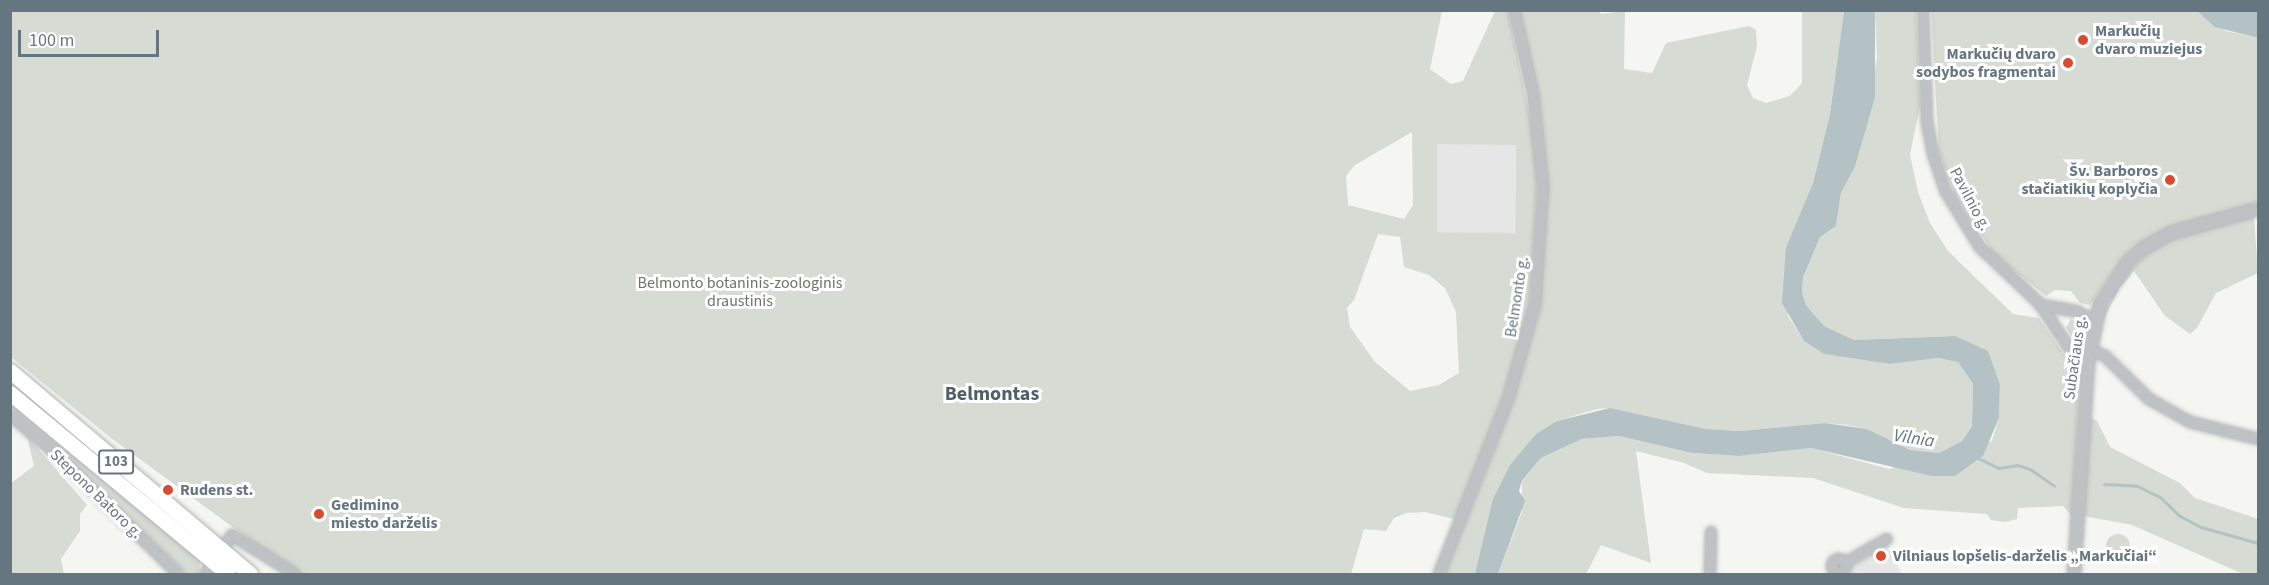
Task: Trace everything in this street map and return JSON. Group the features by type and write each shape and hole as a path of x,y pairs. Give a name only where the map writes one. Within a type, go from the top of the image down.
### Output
{"main road":[{"name":"Stepono Batoro g.","path":"10,371 214,564 250,574"},
{"name":"Stepono Batoro g.","path":"10,393 228,574"}],"street":[{"name":"Belmonto g.","path":"1439,574 1509,396 1534,305 1543,186 1533,94 1514,10"},
{"name":"Pavilnio g.","path":"1923,10 1927,122 1933,154 1946,192 1980,247 2040,304 2076,357 2088,363"},
{"name":"Subačiaus g.","path":"2074,574 2089,349 2094,321 2107,292 2144,248 2171,233 2259,209"},
{"name":"Pavilnio g.","path":"2040,304 2061,311 2076,311 2094,321"},
{"path":"2055,324 2061,311"},
{"path":"2089,349 2105,356 2150,399 2190,422 2259,439"},
{"name":"Stepono Batoro g.","path":"10,416 54,452 178,574"},
{"path":"1710,574 1711,532"},
{"path":"214,564 232,535 238,536 295,574"},
{"path":"1843,570 1887,539"}],"shaded area":[{"path":"1844,11 1875,11 1875,97 1855,167 1841,193 1836,226 1820,237 1803,278 1802,292 1806,305 1824,326 1854,340 1955,336 1988,351 2000,385 1999,418 1983,456 1955,476 1932,476 1811,448 1739,456 1692,453 1619,436 1582,439 1541,458 1522,481 1519,491 1525,501 1498,574 1475,574 1493,499 1510,465 1536,434 1557,421 1610,408 1706,429 1741,431 1825,423 1867,429 1910,450 1939,453 1962,441 1972,426 1973,384 1958,362 1938,358 1890,364 1824,354 1804,341 1782,303 1786,247 1813,183 1830,114"},
{"path":"2197,11 2258,11 2258,38 2215,27"},
{"path":"1437,143 1516,144 1514,233 1435,232"},
{"name":"Vilniaus lopšelis-darželis „Markučiai“","path":"1889,545 1901,574 1852,574 1848,568"}],"green space":[{"path":"1599,10 1601,14 1625,11 1624,69 1652,73 1666,43 1749,26 1756,30 1757,46 1747,85 1753,98 1766,103 1790,96 1802,83 1802,11 1844,11 1830,114 1813,183 1786,247 1788,316 1804,341 1824,354 1890,364 1938,358 1958,362 1973,384 1972,426 1962,441 1939,453 1910,450 1867,429 1847,425 1825,423 1741,431 1706,429 1610,408 1597,409 1557,421 1484,542 1475,574 1444,574 1491,458 1538,317 1546,170 1541,115 1519,11"},
{"name":"Belmonto botaninis-zoologinis draustinis","path":"10,11 1442,11 1430,69 1451,84 1463,81 1495,11 1508,11 1533,133 1537,180 1529,310 1520,349 1458,520 1425,512 1406,513 1394,518 1386,531 1364,529 1351,574 297,574 111,438 11,357","holes":["1412,132 1413,205 1404,219 1348,205 1346,176 1355,165","1437,144 1516,145 1515,233 1437,232","1378,234 1400,237 1404,267 1429,275 1445,288 1456,312 1459,373 1439,385 1410,391 1375,362 1350,327 1347,308 1354,300"]},
{"path":"1875,11 1916,11 1920,106 1910,155 1918,192 1930,223 1948,251 2013,314 2039,318 2079,376 2072,516 2063,506 2018,508 2017,519 2005,522 1991,520 1987,514 1904,508 1813,478 1707,473 1684,463 1636,451 1651,563 1601,545 1586,574 1498,574 1522,512 1522,482 1541,458 1582,439 1619,436 1692,453 1739,456 1811,448 1889,469 1992,441 1999,418 2000,385 1955,336 1854,340 1824,326 1806,305 1802,292 1803,279 1820,237 1836,226 1841,193 1855,167 1864,135 1877,58"},
{"path":"1931,11 2197,11 2226,31 2258,38 2258,201 2253,203 2258,273 2216,293 2197,328 2190,334 2165,316 2134,271 2119,289 2104,319 2101,317 2125,275 2145,256 2140,248 2109,278 2090,305 2080,303 2071,291 2055,290 2046,296 1996,256 1955,196 1939,152"},
{"path":"2071,319 2084,327 2083,353 2066,328"},
{"path":"10,400 200,560 199,574 186,574 57,447 11,407"},
{"path":"2089,417 2097,421 2110,447 2180,483 2195,498 2258,519 2258,574 2243,574 2132,525 2084,516"},
{"path":"27,436 87,505 80,514 80,531 61,559 64,574 11,574 11,483 34,466"},
{"path":"2118,534 2126,538 2130,546 2126,554 2118,558 2110,554 2106,546 2110,538"}],"waterway":[{"path":"1976,457 1999,468 2017,465 2030,469 2054,486"},
{"path":"2104,484 2137,486 2160,497 2180,516 2201,527 2258,543"}],"place":[{"name":"Markučių dvaro muziejus","path":"2083,40"},
{"name":"Markučių dvaro sodybos fragmentai","path":"2068,63"},
{"name":"Šv. Barboros stačiatikių koplyčia","path":"2170,180"},
{"name":"Rudens st.","path":"168,490"},
{"name":"Gedimino miesto darželis","path":"319,514"},
{"name":"Vilniaus lopšelis-darželis „Markučiai“","path":"1881,556"}],"district":[{"name":"Belmontas","path":"992,394"}],"water label":[{"name":"Vilnia","path":"1914,439"}]}
